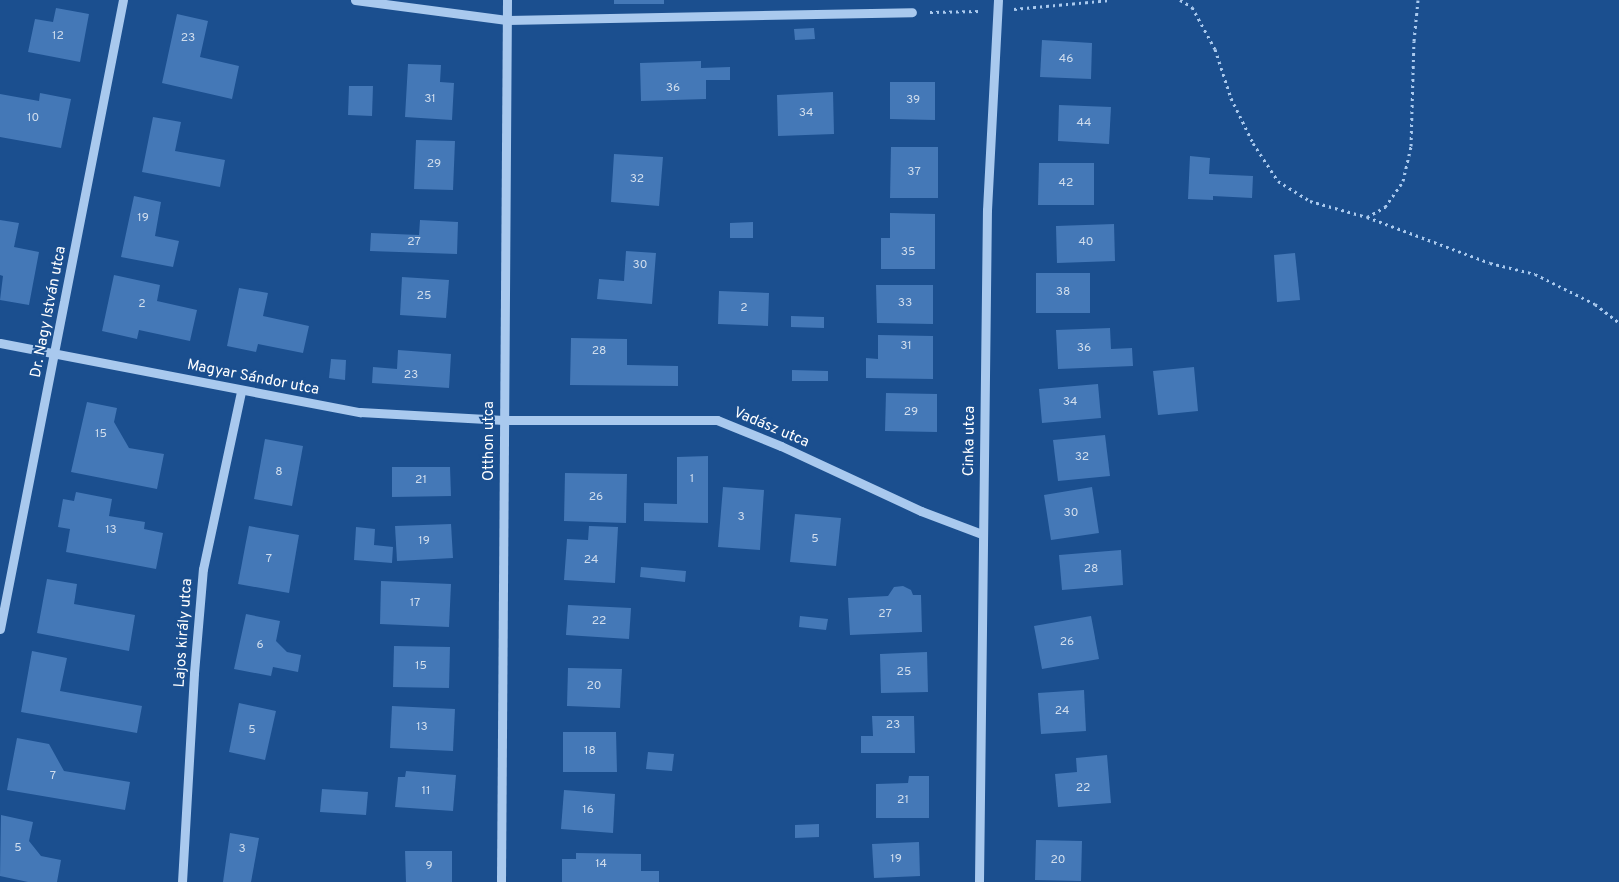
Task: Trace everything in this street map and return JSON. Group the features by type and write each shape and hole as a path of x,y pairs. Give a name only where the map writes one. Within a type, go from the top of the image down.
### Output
{"street":[{"name":"Dr. Nagy István utca","path":"0,629 123,0"},
{"path":"355,0 507,20 912,12"},
{"name":"Otthon utca","path":"501,882 507,0"},
{"name":"Cinka utca","path":"979,882 987,210 998,0"},
{"name":"Magyar Sándor utca","path":"0,343 240,391 360,412 504,420"},
{"name":"Lajos király utca","path":"182,882 194,673 203,569 240,391"},
{"name":"Vadász utca","path":"504,420 717,420 781,446 921,511 982,534"}],"path":[{"path":"912,12 998,10 1111,0"},
{"path":"1180,0 1192,7 1206,32 1215,49 1231,98 1252,143 1278,181 1310,201 1367,217 1490,263 1535,274 1595,304 1619,323"},
{"path":"1367,217 1385,207 1403,181 1410,146 1414,41 1418,0"}],"building":[{"path":"614,0 664,0 664,4 614,4"},
{"path":"56,8 89,14 80,62 28,52 35,19 53,22"},
{"path":"177,14 208,21 200,57 239,66 232,99 162,83"},
{"path":"814,28 815,39 795,40 794,29"},
{"path":"1042,40 1092,43 1091,79 1040,77"},
{"path":"701,61 701,68 730,67 730,80 706,80 706,99 641,101 640,63"},
{"path":"408,64 441,65 440,82 454,83 452,120 405,117"},
{"path":"890,82 935,82 935,120 890,119"},
{"path":"349,86 373,86 372,116 348,115"},
{"path":"833,92 834,134 778,136 777,95"},
{"path":"40,93 71,99 61,148 0,137 0,94 39,101"},
{"path":"1059,105 1111,107 1109,144 1058,141"},
{"path":"153,117 181,122 175,151 225,160 220,187 142,172"},
{"path":"416,140 455,141 453,190 414,189"},
{"path":"891,147 938,147 938,198 890,198"},
{"path":"614,154 663,157 659,206 611,202"},
{"path":"1190,156 1210,158 1209,174 1253,176 1252,198 1213,196 1213,200 1188,199"},
{"path":"1039,163 1094,163 1094,205 1038,205"},
{"path":"134,196 161,202 155,236 179,241 173,267 121,257"},
{"path":"890,213 935,214 935,269 881,269 881,238 890,238"},
{"path":"0,220 19,223 14,247 39,252 29,305 0,300 3,276 0,275"},
{"path":"420,220 458,222 457,254 370,251 371,233 419,235"},
{"path":"753,222 753,238 730,238 730,223"},
{"path":"1114,224 1115,261 1057,263 1056,226"},
{"path":"626,251 656,253 652,304 597,299 599,279 624,281"},
{"path":"1295,253 1300,300 1277,302 1274,255"},
{"path":"1036,273 1090,273 1090,313 1036,313"},
{"path":"114,275 160,285 157,301 197,310 190,341 139,330 137,339 102,331"},
{"path":"402,277 449,280 446,318 400,315"},
{"path":"876,285 933,285 933,324 877,323"},
{"path":"239,288 268,293 263,316 309,326 303,353 258,344 256,352 227,346"},
{"path":"719,291 769,293 768,326 718,324"},
{"path":"791,316 824,317 824,328 791,327"},
{"path":"1110,328 1111,349 1132,348 1133,366 1058,369 1056,330"},
{"path":"878,335 933,336 933,379 866,378 866,358 878,359"},
{"path":"571,338 627,339 627,365 678,366 678,386 570,385"},
{"path":"398,350 451,354 449,388 372,383 373,367 397,369"},
{"path":"331,359 346,360 345,380 329,378"},
{"path":"1194,367 1198,411 1158,415 1153,371"},
{"path":"792,370 828,371 828,381 792,381"},
{"path":"1098,384 1101,418 1042,423 1039,389"},
{"path":"886,393 937,394 937,432 885,431"},
{"path":"87,402 117,408 114,422 129,448 164,454 157,489 71,472"},
{"path":"1105,435 1110,476 1058,481 1053,440"},
{"path":"265,439 303,446 292,506 254,499"},
{"path":"708,456 708,523 644,521 644,503 677,504 677,457"},
{"path":"392,467 450,467 451,496 392,497"},
{"path":"565,473 627,474 626,523 564,521"},
{"path":"723,487 764,490 760,550 718,547"},
{"path":"1092,487 1099,533 1051,540 1044,495"},
{"path":"76,492 112,499 109,516 145,522 144,529 163,533 156,569 66,552 70,529 58,527 63,499 74,501"},
{"path":"795,514 841,518 836,566 790,562"},
{"path":"451,524 453,558 397,561 395,526"},
{"path":"249,526 299,535 289,593 238,584"},
{"path":"589,526 618,527 615,583 564,580 567,539 588,540"},
{"path":"356,527 375,529 374,545 393,547 392,563 354,560"},
{"path":"1121,550 1123,585 1062,590 1059,555"},
{"path":"641,567 686,571 685,582 640,577"},
{"path":"47,579 77,584 74,604 135,615 129,651 37,633"},
{"path":"381,581 451,584 449,627 380,624"},
{"path":"903,586 911,590 913,595 921,595 922,632 850,635 848,598 888,596 894,587"},
{"path":"568,605 631,608 629,639 566,635"},
{"path":"246,614 280,621 276,641 287,652 301,655 298,672 273,667 271,676 234,669"},
{"path":"800,616 828,619 826,630 799,627"},
{"path":"1091,616 1099,659 1042,669 1034,626"},
{"path":"394,646 450,647 449,688 393,687"},
{"path":"32,651 67,658 60,691 142,706 137,733 21,712"},
{"path":"927,652 928,692 881,693 880,654"},
{"path":"568,668 622,669 620,708 567,706"},
{"path":"1084,690 1086,731 1041,734 1038,693"},
{"path":"239,703 276,711 265,760 229,752"},
{"path":"392,706 455,709 453,751 390,748"},
{"path":"872,716 914,716 915,753 861,753 861,736 873,736"},
{"path":"563,732 616,732 617,772 563,772"},
{"path":"17,738 49,744 64,771 130,782 125,810 7,790"},
{"path":"648,752 674,754 672,771 646,769"},
{"path":"1107,755 1111,803 1058,807 1055,774 1077,772 1076,758"},
{"path":"406,771 456,775 453,811 395,807 398,777 405,777"},
{"path":"909,776 929,776 929,818 876,818 876,784 908,783"},
{"path":"322,789 368,792 366,815 320,812"},
{"path":"564,790 615,794 613,833 561,829"},
{"path":"1,815 33,822 29,841 41,856 61,860 57,882 28,882 0,876"},
{"path":"819,824 819,837 795,838 795,825"},
{"path":"230,833 259,838 251,882 223,882"},
{"path":"1036,840 1082,841 1081,881 1035,880"},
{"path":"919,842 920,876 874,878 872,844"},
{"path":"405,851 452,851 452,882 406,882"},
{"path":"576,853 641,854 641,871 659,871 659,882 562,882 562,859 576,859"}]}
